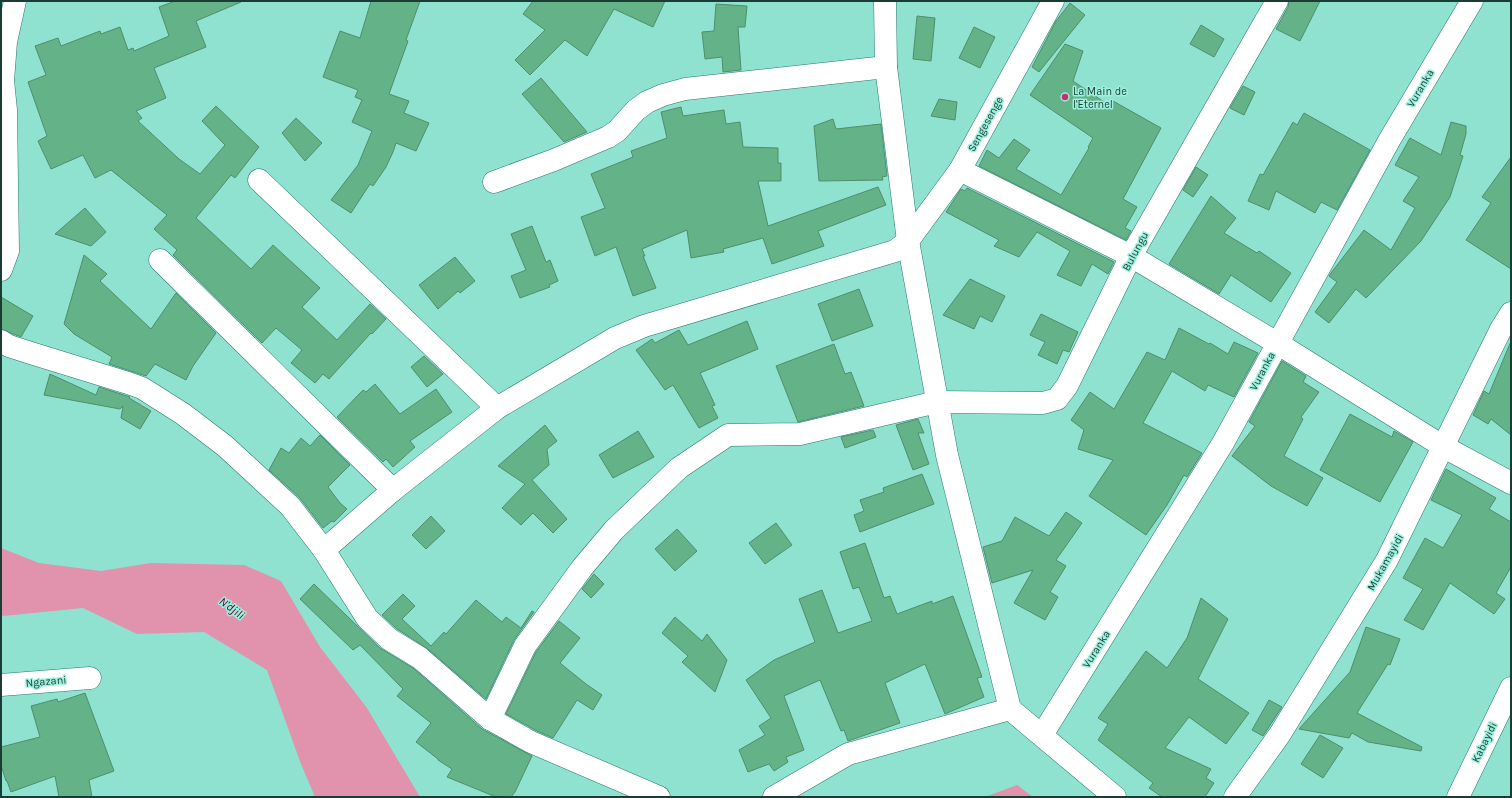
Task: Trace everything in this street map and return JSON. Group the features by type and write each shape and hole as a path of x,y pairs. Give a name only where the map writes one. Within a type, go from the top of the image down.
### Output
{"street":[{"path":"1,270 8,251 6,110 3,81 6,42 14,1"},
{"path":"885,1 886,67 908,241 947,455 1010,709 1115,797"},
{"name":"Sengesenge","path":"324,550 393,490 497,408 616,338 644,326 895,251 908,241 960,170 1053,1"},
{"name":"Bulungu","path":"490,719 525,646 582,568 614,530 679,468 728,435 800,434 937,402 1042,403 1057,399 1067,386 1131,256 1277,1"},
{"name":"Vuranka","path":"1042,735 1223,443 1390,139 1472,1"},
{"path":"494,182 554,160 608,137 617,131 636,110 647,102 663,94 685,89 886,67"},
{"path":"960,170 1131,256 1277,343 1444,447 1511,483"},
{"path":"259,180 497,408"},
{"path":"160,260 393,490"},
{"name":"Mukamayidi","path":"1235,797 1280,734 1388,560 1501,329 1511,313"},
{"path":"1,341 22,350 142,388 183,414 225,446 290,506 324,550 368,618 389,639 420,658 490,719 531,742 659,797"},
{"name":"Ngazani","path":"1,685 90,678"},
{"name":"Kabayidi","path":"1458,797 1511,688"},
{"path":"774,797 848,754 1010,709"}],"water":[{"name":"N'djili","path":"1,548 39,563 101,571 151,563 244,565 281,581 320,647 367,708 420,797 315,797 301,764 267,670 204,632 137,634 83,608 3,616 1,614"},
{"path":"1017,785 1033,797 985,797"}],"building":[{"path":"175,1 241,2 196,21 206,47 154,68 166,98 136,111 142,118 138,121 179,159 200,174 225,145 202,121 216,106 259,147 235,178 231,175 196,218 251,269 273,245 320,288 302,307 337,340 370,304 386,319 372,334 371,333 329,379 323,374 315,383 291,363 302,350 276,328 262,343 173,255 177,250 154,229 167,215 111,170 95,178 83,155 51,169 38,141 47,136 28,82 46,75 35,46 58,38 61,46 100,31 101,34 120,27 128,50 133,48 134,51 169,36 159,7"},
{"path":"371,1 420,1 406,40 408,41 389,94 409,101 404,113 429,123 416,151 396,143 386,167 373,186 370,184 351,213 331,200 358,165 372,131 352,122 362,100 355,97 358,90 323,77 340,31 360,38"},
{"path":"533,1 665,1 653,27 614,9 587,56 565,40 530,75 515,60 545,30 523,14"},
{"path":"1289,1 1320,1 1300,41 1276,29 1288,7"},
{"path":"1070,3 1085,15 1039,72 1032,67 1056,21"},
{"path":"716,4 747,6 745,27 738,27 741,70 723,72 722,57 705,59 702,32 714,31"},
{"path":"917,16 935,18 931,61 913,59"},
{"path":"1201,25 1224,39 1214,57 1190,44"},
{"path":"974,27 995,37 980,68 959,58"},
{"path":"1065,44 1083,51 1073,81 1110,106 1113,101 1161,128 1123,199 1137,207 1125,228 1131,231 1126,240 979,166 987,150 999,158 1014,139 1030,150 1016,169 1061,195 1089,148 1088,147 1093,138 1030,95"},
{"path":"541,78 587,132 564,142 522,94"},
{"path":"1243,86 1255,92 1244,115 1230,108"},
{"path":"939,99 957,102 955,120 931,116"},
{"path":"681,107 683,116 724,110 726,124 740,122 743,147 778,148 778,163 781,163 781,181 758,181 768,226 878,187 886,205 818,231 824,246 772,264 763,238 723,249 724,252 691,258 687,230 642,249 645,256 643,256 656,288 633,296 616,247 595,256 581,217 605,208 591,174 633,157 631,151 667,138 661,112"},
{"path":"1304,113 1370,150 1337,210 1321,202 1315,213 1276,191 1269,210 1248,201 1260,174 1263,175 1293,122 1297,125"},
{"path":"296,118 322,143 305,161 282,133"},
{"path":"833,119 836,129 881,124 887,176 882,177 883,180 819,181 814,126"},
{"path":"1451,122 1466,126 1466,134 1460,155 1463,156 1450,197 1421,241 1366,298 1356,289 1329,323 1315,312 1337,282 1329,276 1331,273 1364,230 1391,250 1415,208 1403,201 1419,177 1395,165 1410,138 1441,155"},
{"path":"1511,157 1511,269 1466,240 1491,203 1482,197"},
{"path":"1196,167 1208,175 1193,197 1183,190"},
{"path":"967,188 1114,262 1108,274 1092,264 1081,286 1057,275 1070,251 1037,232 1019,257 994,246 999,240 946,212 961,189 965,191"},
{"path":"1211,196 1236,218 1224,233 1257,253 1259,251 1291,273 1271,302 1231,275 1219,294 1169,264"},
{"path":"85,208 106,232 91,246 55,234"},
{"path":"532,226 546,262 550,260 558,281 549,285 550,287 520,298 511,276 526,270 511,234"},
{"path":"84,255 107,274 100,281 151,329 176,293 216,333 193,366 186,380 155,364 146,376 109,364 112,357 74,334 64,324"},
{"path":"455,257 475,281 460,293 458,291 438,309 419,285"},
{"path":"970,279 1005,296 992,322 980,316 974,329 943,315"},
{"path":"859,289 873,326 832,341 818,304"},
{"path":"1,297 33,316 21,337 1,329"},
{"path":"1041,314 1078,332 1069,352 1063,350 1057,364 1038,355 1045,342 1030,335"},
{"path":"747,321 758,349 700,373 715,405 712,406 718,418 699,428 673,385 665,390 636,350 652,339 655,343 679,330 688,345"},
{"path":"1179,328 1209,344 1210,343 1228,354 1234,342 1258,353 1234,397 1208,385 1205,391 1172,371 1143,423 1202,453 1187,477 1184,475 1167,505 1146,535 1089,496 1113,460 1078,449 1084,430 1071,420 1090,392 1114,409 1147,352 1165,360"},
{"path":"1511,341 1511,435 1491,419 1488,424 1473,415 1484,391 1489,394"},
{"path":"834,344 845,374 851,372 864,406 798,422 776,366"},
{"path":"424,356 443,374 427,387 411,367"},
{"path":"1282,361 1306,376 1303,382 1319,392 1301,417 1303,419 1284,456 1323,478 1307,506 1271,486 1232,456 1255,426 1249,422"},
{"path":"50,374 96,395 99,387 130,397 129,398 151,411 140,429 121,418 123,406 120,409 44,395"},
{"path":"375,384 400,414 436,389 452,412 410,441 415,447 393,467 386,459 383,462 337,417 363,390 366,392"},
{"path":"1350,414 1392,437 1394,431 1413,442 1380,502 1320,470"},
{"path":"918,419 924,433 918,433 929,464 913,470 896,425"},
{"path":"545,425 557,441 547,449 549,465 532,480 567,519 553,533 533,513 521,525 502,508 525,484 498,466"},
{"path":"873,430 876,437 845,448 841,437"},
{"path":"638,431 654,457 613,478 599,455"},
{"path":"320,435 350,465 328,487 340,503 347,509 334,522 332,521 323,528 299,497 269,470 281,448 289,453 301,438 310,446"},
{"path":"1446,469 1496,498 1489,509 1511,522 1511,567 1496,593 1505,599 1494,614 1450,583 1423,630 1404,620 1423,589 1403,578 1425,538 1443,548 1462,515 1431,500"},
{"path":"922,474 934,504 860,532 854,515 864,511 860,500 884,492 883,488"},
{"path":"1066,512 1082,523 1056,560 1066,566 1050,592 1058,597 1045,620 1014,603 1033,570 992,583 983,547 1002,541 1015,517 1049,536"},
{"path":"431,516 445,531 426,549 412,535"},
{"path":"776,523 792,545 765,564 749,543"},
{"path":"677,529 697,551 675,571 655,549"},
{"path":"865,543 884,598 890,596 897,614 932,601 932,604 953,596 982,677 977,678 984,697 945,714 925,664 885,683 900,723 848,741 844,730 841,731 820,680 784,696 804,750 786,757 788,762 774,771 769,764 748,772 739,750 765,735 759,726 771,718 746,680 774,660 815,642 799,599 822,590 838,633 872,621 859,587 853,589 840,552"},
{"path":"594,574 604,584 591,598 582,589"},
{"path":"314,584 380,648 413,668 482,729 532,756 515,792 511,797 496,797 447,777 452,769 438,760 416,742 431,723 397,696 403,689 360,645 353,650 300,599"},
{"path":"403,594 415,606 402,619 431,646 444,632 446,634 476,600 502,622 506,617 521,628 532,611 534,612 514,640 486,699 428,649 397,629 382,615"},
{"path":"1201,598 1228,619 1198,679 1249,713 1226,744 1189,717 1165,748 1211,769 1206,778 1214,783 1205,797 1162,797 1149,788 1153,783 1098,740 1108,724 1098,718 1146,651 1167,668 1187,638"},
{"path":"675,617 702,641 707,634 727,660 715,692 682,662 688,656 662,633"},
{"path":"559,621 580,638 560,663 602,695 593,710 577,700 553,738 506,714 536,652"},
{"path":"1366,627 1400,639 1390,665 1388,664 1357,713 1422,747 1421,751 1368,742 1352,733 1349,738 1299,729 1350,672"},
{"path":"85,693 114,771 89,780 92,797 59,797 55,776 11,792 1,765 1,747 40,737 31,706 57,699 58,702"},
{"path":"1269,700 1282,707 1263,736 1252,730"},
{"path":"1320,735 1343,748 1323,778 1301,764"}],"place":[{"name":"La Main de l'Eternel","path":"1065,97"}]}
